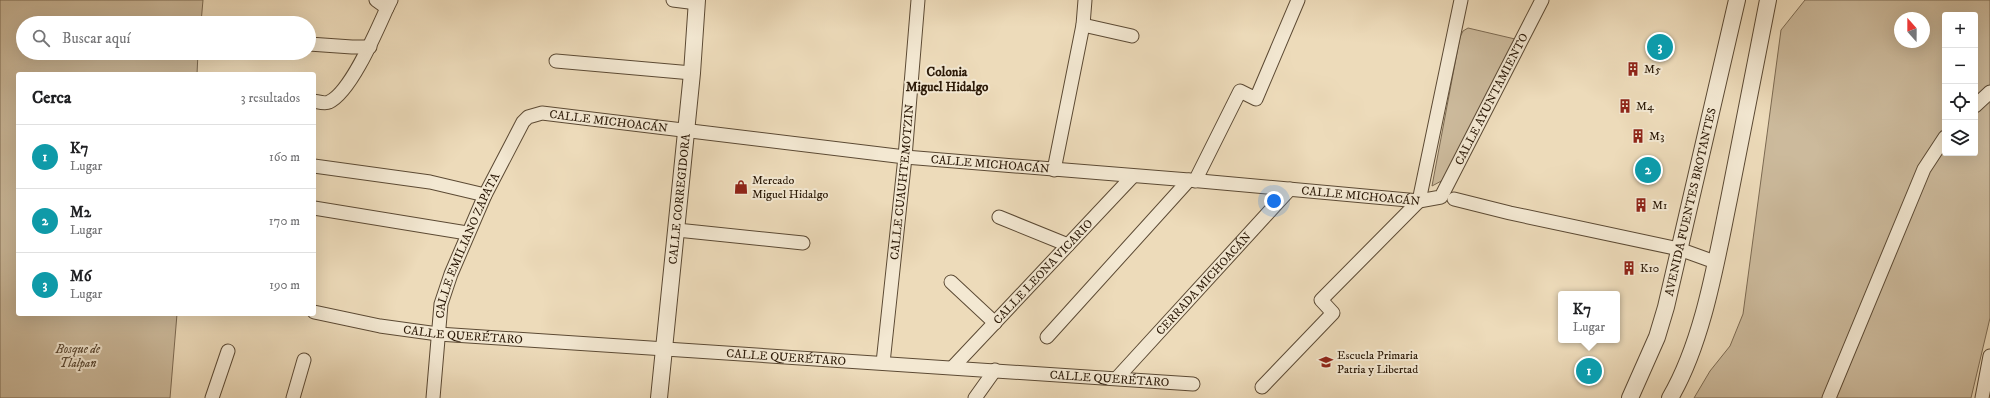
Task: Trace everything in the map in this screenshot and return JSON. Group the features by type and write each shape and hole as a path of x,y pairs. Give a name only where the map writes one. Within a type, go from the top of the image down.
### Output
{"street":[{"path":"673,0 697,1"},
{"name":"CALLE CUAUHTEMOTZIN","path":"883,363 905,157 918,0"},
{"path":"1054,170 1083,26 1085,0"},
{"path":"1047,337 1192,180 1240,92 1256,98 1298,0"},
{"path":"1262,387 1332,313 1321,300 1419,201 1461,0"},
{"name":"CALLE AYUNTAMIENTO","path":"1440,197 1542,0"},
{"name":"AVENIDA FUENTES BROTANTES","path":"1630,398 1657,337 1679,249 1736,0"},
{"path":"1670,398 1681,380 1694,342 1715,262 1768,0"},
{"name":"CALLE CORREGIDORA","path":"659,398 677,230 685,131 692,73 697,1"},
{"path":"316,101 328,103 339,95 370,47 384,2"},
{"path":"1083,26 1132,36"},
{"path":"316,44 370,47"},
{"path":"556,61 692,73"},
{"path":"1978,103 1990,92"},
{"name":"CALLE MICHOACÁN","path":"542,113 905,157 1132,177 1192,180 1419,201 1440,197"},
{"name":"CALLE EMILIANO ZAPATA","path":"433,398 441,304 467,233 523,122 528,117 542,113"},
{"path":"1828,398 1924,169 1942,142"},
{"path":"316,166 430,182 485,195"},
{"name":"CALLE LEONA VICARIO","path":"953,367 1132,177"},
{"name":"CERRADA MICHOACÁN","path":"1117,378 1290,189"},
{"path":"1454,199 1510,213 1679,249 1715,262"},
{"path":"316,208 467,233"},
{"path":"999,217 1068,245"},
{"path":"677,230 803,243"},
{"path":"951,282 995,323"},
{"name":"CALLE QUERÉTARO","path":"316,312 380,326 438,334 1193,384"},
{"path":"212,398 228,351"},
{"path":"1982,398 1990,356"},
{"path":"293,398 304,360"},
{"path":"975,398 995,370"}],"green space":[{"name":"Bosque de Tlalpan","path":"0,0 203,0 202,16 16,16 16,60 198,60 197,72 16,72 16,316 177,316 170,398 0,398"},
{"path":"1805,0 1990,0 1990,318 1971,398 1694,398 1710,371 1730,346 1743,314 1781,30"},
{"path":"1468,28 1515,39 1445,179 1432,186 1460,37 1463,31"}],"place":[{"name":"M6","path":"1660,47"},
{"name":"M5","path":"1633,69"},
{"name":"M4","path":"1625,106"},
{"name":"M3","path":"1638,136"},
{"name":"M2","path":"1648,170"},
{"name":"Mercado Miguel Hidalgo","path":"741,187"},
{"name":"M1","path":"1641,205"},
{"name":"K10","path":"1629,268"},
{"name":"Escuela Primaria Patria y Libertad","path":"1326,362"},
{"name":"K7","path":"1589,371"}],"district":[{"name":"Colonia Miguel Hidalgo","path":"947,80"}]}
